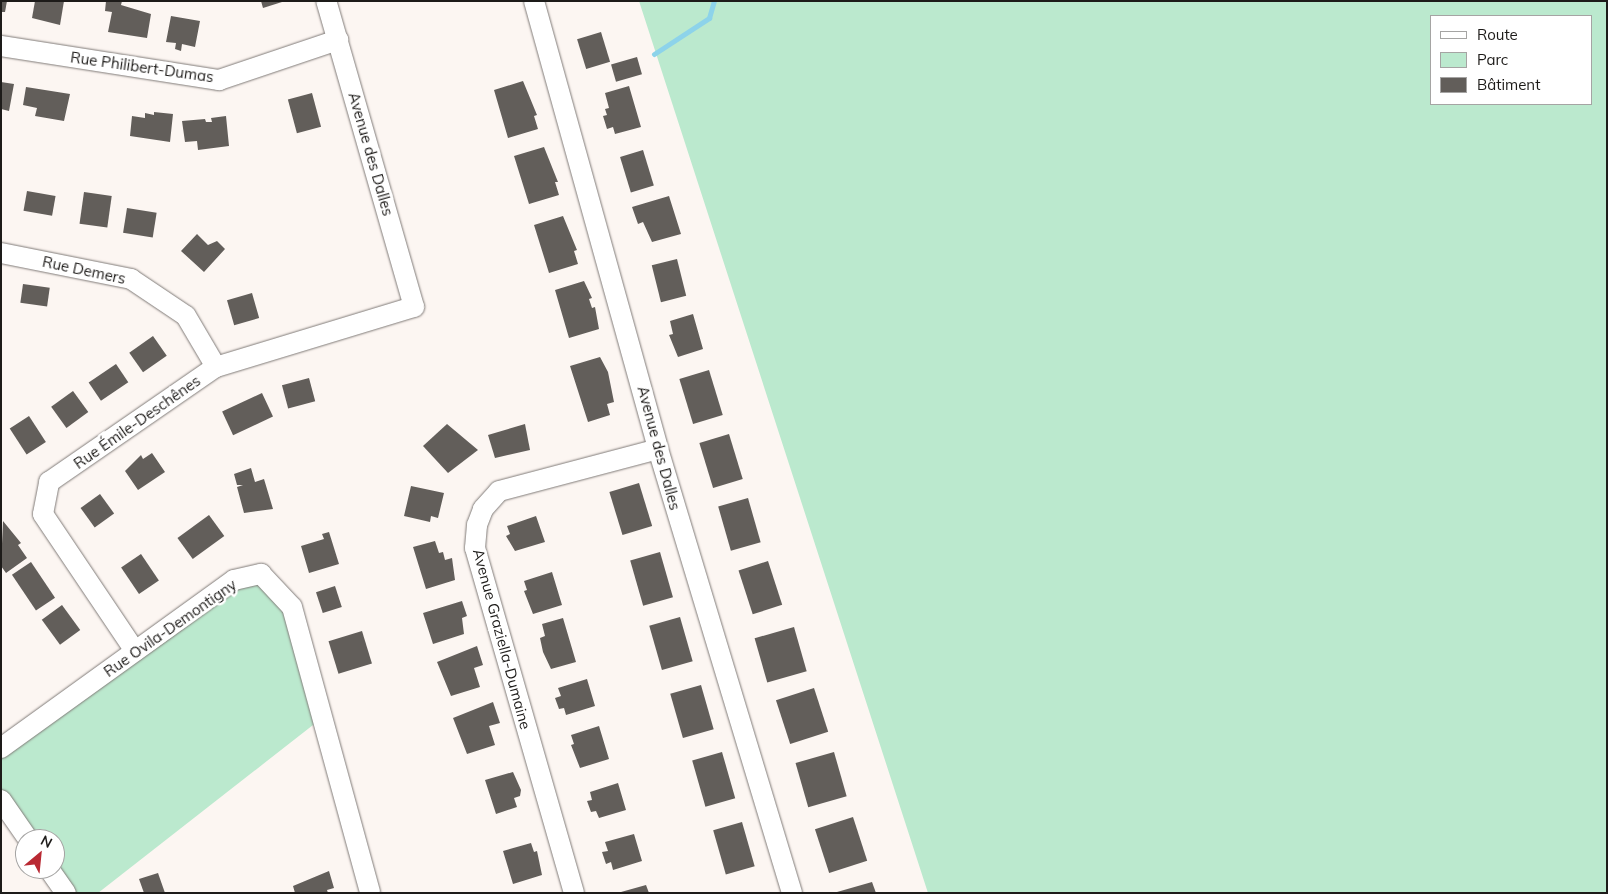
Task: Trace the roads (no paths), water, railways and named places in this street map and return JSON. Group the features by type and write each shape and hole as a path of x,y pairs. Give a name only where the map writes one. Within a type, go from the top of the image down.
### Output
{"street":[{"name":"Avenue des Dalles","path":"326,1 414,307"},
{"name":"Avenue des Dalles","path":"534,1 658,449 792,893"},
{"name":"Rue Philibert-Dumas","path":"1,46 219,80 338,40"},
{"name":"Rue Demers","path":"1,253 131,279 186,316 216,367"},
{"name":"Rue Émile-Deschênes","path":"135,652 43,514 49,482 216,367 414,307"},
{"name":"Avenue Graziella-Dumaine","path":"574,893 475,548 477,526 484,509 499,490 658,449"},
{"name":"Rue Ovila-Demontigny","path":"1,748 234,580 261,574 292,606 370,893"},
{"path":"1,800 21,829"},
{"path":"56,879 66,893"}],"waterway":[{"path":"654,54 709,18 714,1"}]}
